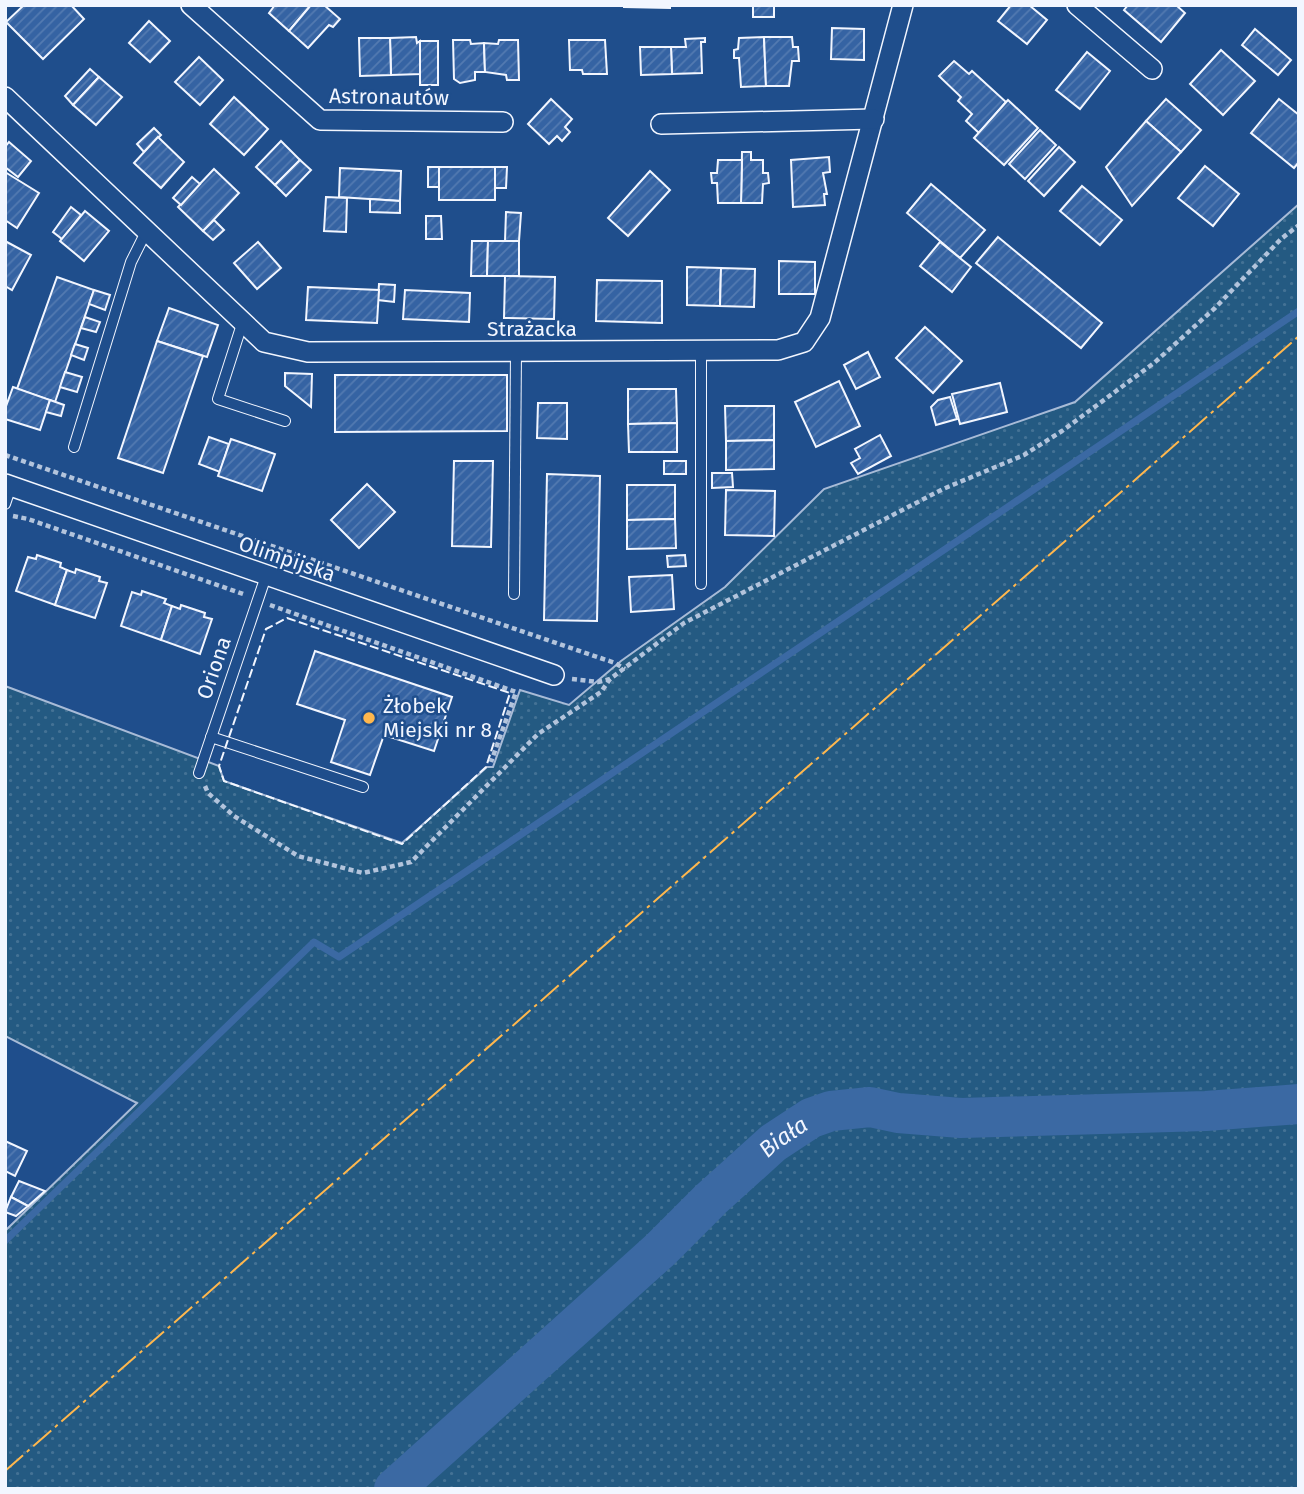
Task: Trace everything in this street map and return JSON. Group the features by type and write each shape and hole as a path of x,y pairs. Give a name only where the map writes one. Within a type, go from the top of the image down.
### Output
{"street":[{"name":"Astronautów","path":"191,5 320,120 503,122"},
{"name":"Strażacka","path":"5,97 264,342 308,352 778,350 804,342 820,317 903,5"},
{"path":"1077,5 1152,69"},
{"path":"661,124 874,119"},
{"name":"Olimpijska","path":"7,491 554,675"}],"lane":[{"path":"75,447 131,262 147,230"},
{"path":"243,320 218,399 285,421"},
{"path":"701,351 701,584"},
{"path":"514,594 516,352"},
{"name":"Oriona","path":"198,773 266,576"},
{"path":"211,737 363,787"}],"path":[{"path":"198,773 208,793 234,816 298,856 363,873 411,862 538,734 601,692 610,679 684,623 943,489 1024,456 1154,363 1215,308 1281,239 1299,225"},
{"path":"5,455 615,663 625,669"},
{"path":"5,513 516,692 491,762"},
{"path":"554,675 585,681 610,679"}],"shaded area":[{"path":"1299,204 1299,1489 5,1489 5,1231 137,1103 5,1036 5,686 219,766 224,781 402,843 487,767 493,767 520,690 569,705 621,661 725,587 824,489 1075,402"}],"building":[{"path":"24,5 71,5 84,19 43,59 6,22"},
{"path":"275,5 311,5 289,31 269,13"},
{"path":"311,5 324,5 340,19 333,27 329,25 308,48 289,31"},
{"path":"670,5 670,8 624,7"},
{"path":"753,5 774,5 774,17 753,17"},
{"path":"1011,5 1029,5 1047,20 1027,44 998,21"},
{"path":"1128,5 1176,5 1185,13 1161,42 1124,10"},
{"path":"149,21 170,41 150,62 129,43"},
{"path":"832,28 864,29 864,60 831,59"},
{"path":"1255,29 1291,60 1278,75 1242,45"},
{"path":"416,37 417,43 420,41 421,74 391,75 390,38"},
{"path":"764,37 766,86 741,87 739,58 734,58 739,38"},
{"path":"764,37 792,37 793,47 798,47 799,61 792,61 789,86 766,86"},
{"path":"359,38 390,38 391,75 360,76"},
{"path":"705,38 705,42 701,42 702,73 672,74 671,47 686,47 685,39"},
{"path":"453,40 470,40 471,44 484,43 485,72 475,72 475,80 460,83 454,79"},
{"path":"499,40 518,40 519,80 507,80 506,75 485,72 484,43 498,44"},
{"path":"569,40 605,40 607,74 583,74 582,70 570,70"},
{"path":"420,41 438,41 438,85 420,85"},
{"path":"640,47 671,47 672,74 641,75"},
{"path":"1221,50 1255,81 1223,115 1190,84"},
{"path":"1087,52 1110,71 1080,109 1056,90"},
{"path":"199,57 223,80 200,105 175,82"},
{"path":"954,61 969,74 972,71 1006,102 979,133 966,121 972,114 958,101 961,97 939,76"},
{"path":"90,69 99,77 73,105 65,96"},
{"path":"99,77 122,97 96,125 73,105"},
{"path":"234,97 268,129 244,155 210,124"},
{"path":"551,99 572,119 565,127 570,132 562,141 557,136 549,144 528,124"},
{"path":"1166,99 1201,130 1181,152 1146,121"},
{"path":"1279,99 1299,115 1299,162 1294,168 1251,133"},
{"path":"1008,100 1038,128 1004,165 974,138"},
{"path":"1146,121 1181,152 1132,206 1106,167"},
{"path":"154,128 161,135 144,152 137,144"},
{"path":"1040,130 1056,145 1025,179 1009,164"},
{"path":"158,137 184,162 161,188 134,163"},
{"path":"281,141 300,160 275,185 256,167"},
{"path":"9,142 31,161 18,177 5,167 5,147"},
{"path":"1059,147 1075,162 1044,196 1028,181"},
{"path":"742,152 751,152 751,160 763,160 763,173 768,173 769,183 763,184 762,203 741,203"},
{"path":"829,157 830,172 823,173 827,194 824,194 825,205 793,207 791,160"},
{"path":"300,160 311,170 286,196 275,185"},
{"path":"718,160 742,160 741,203 718,203 717,183 712,183 711,173 717,173"},
{"path":"1205,166 1239,194 1213,226 1178,198"},
{"path":"428,167 439,167 439,187 428,187"},
{"path":"439,167 495,167 495,200 439,200"},
{"path":"495,167 507,167 506,188 495,188"},
{"path":"340,168 401,171 400,201 339,197"},
{"path":"214,169 239,193 203,231 178,207"},
{"path":"650,171 670,190 628,236 608,218"},
{"path":"5,172 39,193 17,228 5,220"},
{"path":"192,177 200,184 181,205 173,198"},
{"path":"931,184 985,230 960,258 907,213"},
{"path":"1082,186 1122,220 1100,245 1060,211"},
{"path":"326,197 347,198 346,232 324,231"},
{"path":"370,199 400,201 400,213 370,212"},
{"path":"71,207 81,215 62,239 53,232"},
{"path":"85,211 109,231 84,261 60,241"},
{"path":"506,212 521,213 519,241 505,241"},
{"path":"426,216 441,216 442,239 426,239"},
{"path":"214,220 224,230 213,240 203,231"},
{"path":"998,237 1102,323 1081,348 976,263"},
{"path":"5,241 31,255 12,290 5,286"},
{"path":"472,241 488,241 487,276 471,276"},
{"path":"488,241 519,241 519,276 487,276"},
{"path":"258,242 281,268 257,289 234,263"},
{"path":"940,242 971,267 952,292 920,266"},
{"path":"779,261 815,262 815,294 779,294"},
{"path":"687,267 721,268 720,306 687,305"},
{"path":"721,268 755,269 754,307 720,306"},
{"path":"505,276 555,277 554,319 504,318"},
{"path":"57,277 94,290 55,402 17,389"},
{"path":"597,280 662,281 662,323 596,321"},
{"path":"379,284 395,285 394,302 378,300"},
{"path":"308,287 379,290 377,323 306,320"},
{"path":"94,290 110,295 105,310 89,304"},
{"path":"405,290 470,293 469,322 403,319"},
{"path":"169,308 218,325 207,357 157,341"},
{"path":"85,317 100,322 96,332 81,328"},
{"path":"925,327 962,361 933,393 896,358"},
{"path":"157,341 203,356 163,473 118,458"},
{"path":"75,344 88,348 84,360 71,355"},
{"path":"868,352 880,377 856,389 844,365"},
{"path":"65,372 82,377 77,392 60,387"},
{"path":"285,373 312,374 311,407 285,386"},
{"path":"335,375 507,375 507,431 335,432"},
{"path":"839,381 860,426 816,447 795,402"},
{"path":"1000,383 1007,412 960,424 952,394"},
{"path":"13,387 50,400 40,430 5,419 5,409"},
{"path":"628,389 676,389 677,423 628,424"},
{"path":"950,397 957,419 936,425 931,407 938,400"},
{"path":"50,400 64,405 61,416 46,412"},
{"path":"538,403 567,403 567,439 537,438"},
{"path":"725,406 774,406 774,440 726,441"},
{"path":"677,423 677,452 629,452 628,424"},
{"path":"880,435 891,456 858,474 851,463 860,458 855,449"},
{"path":"209,437 229,444 220,472 199,464"},
{"path":"231,439 275,454 262,491 218,476"},
{"path":"774,440 774,469 726,470 726,441"},
{"path":"454,461 493,461 491,547 452,546"},
{"path":"664,461 686,461 686,474 664,474"},
{"path":"712,473 732,473 733,487 712,488"},
{"path":"547,474 600,476 597,621 544,620"},
{"path":"367,484 395,512 359,548 331,520"},
{"path":"627,485 675,485 675,519 627,520"},
{"path":"726,490 775,491 774,536 725,535"},
{"path":"675,519 676,548 627,549 627,520"},
{"path":"37,555 61,563 60,567 67,570 55,605 16,591 28,557 36,559"},
{"path":"685,555 686,566 668,567 667,556"},
{"path":"76,569 100,577 99,581 107,583 95,618 55,605 67,570 75,573"},
{"path":"672,575 674,609 631,612 629,577"},
{"path":"142,591 166,599 164,603 172,606 161,640 121,626 132,592 141,595"},
{"path":"181,605 205,613 204,617 212,619 200,654 161,640 172,606 180,609"},
{"path":"315,651 452,697 434,751 384,735 370,775 331,762 345,720 297,704"},
{"path":"5,1141 27,1151 15,1176 5,1171"},
{"path":"19,1181 45,1191 28,1206 11,1197"},
{"path":"11,1197 28,1206 16,1216 5,1212"}],"waterway":[{"path":"5,1241 314,942 339,957 1299,311"},
{"name":"Biała","path":"394,1489 660,1250 773,1143 811,1118 831,1111 870,1107 898,1113 961,1118 1206,1111 1299,1104"}],"fence":[{"path":"287,618 510,693 486,767 402,844 224,781 219,766 266,629 287,618"}],"power":[{"path":"5,1471 1299,336"}],"place":[{"name":"Żłobek Miejski nr 8","path":"369,718"}]}
